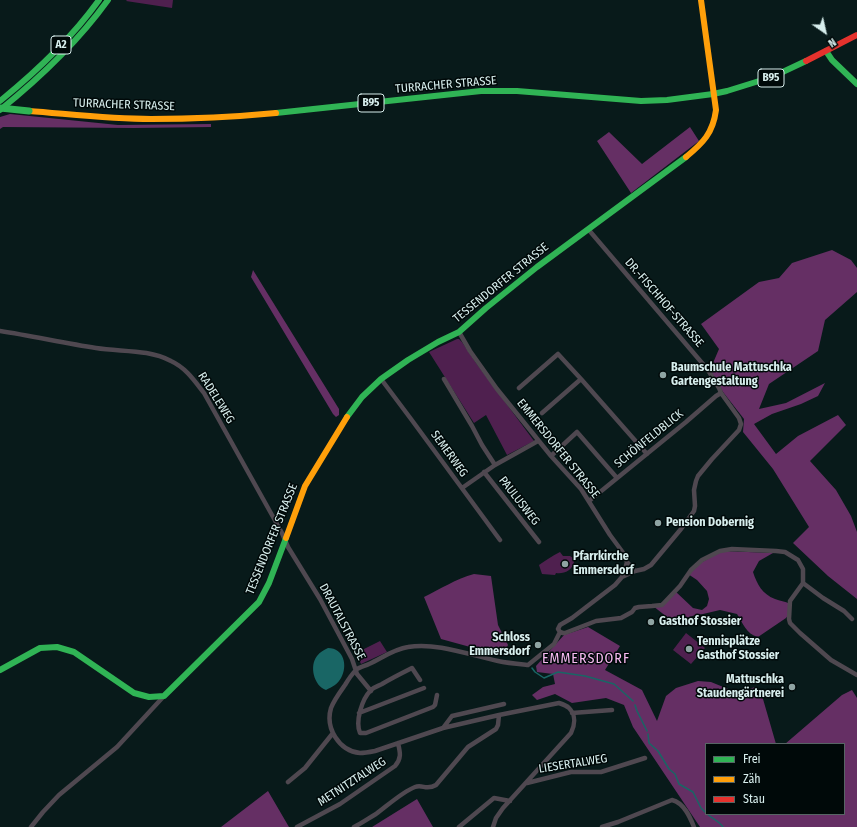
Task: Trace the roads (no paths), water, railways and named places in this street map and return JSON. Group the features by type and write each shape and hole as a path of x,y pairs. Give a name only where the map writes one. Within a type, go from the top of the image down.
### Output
{"main road":[{"name":"A2","path":"0,101 44,64 72,34 99,0"},
{"name":"A2","path":"0,109 24,91 51,67 75,41 108,0"},
{"name":"TESSENDORFER STRASSE","path":"164,696 259,602 267,587 305,486 343,423 362,398 381,379 408,360 438,342 459,332 537,267 697,148 706,138 715,121 716,110 701,0"},
{"name":"TURRACHER STRASSE","path":"0,109 150,119 216,118 266,114 481,92 517,91 641,101 667,100 713,94 772,78 857,35"},
{"path":"826,51 832,60 857,84"},
{"path":"0,670 40,648 57,647 74,652 134,693 149,697 164,696"}],"street":[{"name":"DR.-FISCHHOF-STRASSE","path":"588,229 708,370 721,393 739,418 741,424 739,430 698,476 694,490 694,511 651,565 622,577"},
{"name":"RADELEWEG","path":"0,331 98,348 143,352 171,360 181,366 190,374 204,393 282,533 285,541"},
{"name":"EMMERSDORFER STRASSE","path":"459,332 497,389 538,441 581,489 610,536 623,551 627,562 635,571"},
{"path":"519,388 558,354 647,454"},
{"name":"SEMERWEG","path":"381,379 500,540"},
{"path":"444,379 495,465"},
{"path":"542,413 581,379"},
{"name":"SCHÖNFELDBLICK","path":"589,501 721,393"},
{"path":"551,456 577,432 617,478"},
{"path":"462,488 495,465 538,441"},
{"name":"PAULUSWEG","path":"484,472 539,542"},
{"name":"DRAUTALSTRASSE","path":"285,541 320,599 352,659 356,670 336,698 331,708 330,718 333,733"},
{"path":"560,632 565,633 601,620 621,618 632,612 635,608 662,604 680,586 690,570 702,560 720,551 732,549 753,549 785,552 798,560 803,570 803,583 790,601 790,623 832,660 857,675"},
{"path":"370,691 357,674 356,670 398,650 414,646 432,646 500,662 528,665 554,644 560,632 558,630 560,625 610,590 622,577 627,562"},
{"path":"803,583 844,611 852,619"},
{"path":"420,680 412,668 394,676 370,691 359,713 358,728 360,733 366,733 433,707 435,705 437,695"},
{"path":"359,713 424,688"},
{"path":"31,827 59,795 117,746 164,696"},
{"path":"288,782 305,768 333,733 339,743 345,747 359,753 368,753 443,728 499,715 559,703 568,707 573,715 575,725 571,733 503,808 496,818 493,827"},
{"path":"443,728 452,716 504,704"},
{"path":"572,713 612,710"},
{"path":"354,827 376,814 399,796 415,787 420,786 431,788 436,785 468,747 496,729 499,715"},
{"name":"METNITZTALWEG","path":"297,827 340,804 395,766 401,753 398,743"},
{"name":"LIESERTALWEG","path":"527,783 571,772 601,772 645,758"},
{"path":"459,827 494,798 510,801"},
{"path":"602,827 672,800 679,803 684,809 694,827"}],"water":[{"path":"328,648 338,651 341,654 344,668 338,682 326,690 318,684 314,675 313,665 318,655"}],"waterway":[{"path":"532,668 544,678 558,672 585,676 614,684 633,701"},
{"path":"635,705 647,731"},
{"path":"648,734 649,743 658,751 669,769 675,774 679,784 693,792 701,808 705,812"},
{"path":"708,815 723,827"}],"place":[{"name":"Baumschule Mattuschka Gartengestaltung","path":"663,375"},
{"name":"Pension Dobernig","path":"658,523"},
{"name":"Pfarrkirche Emmersdorf","path":"565,564"},
{"name":"Gasthof Stossier","path":"651,622"},
{"name":"Schloss Emmersdorf","path":"538,645"},
{"name":"Tennisplätze Gasthof Stossier","path":"689,649"},
{"name":"Mattuschka Staudengärtnerei","path":"792,687"}],"district":[{"name":"EMMERSDORF","path":"586,659"}]}
